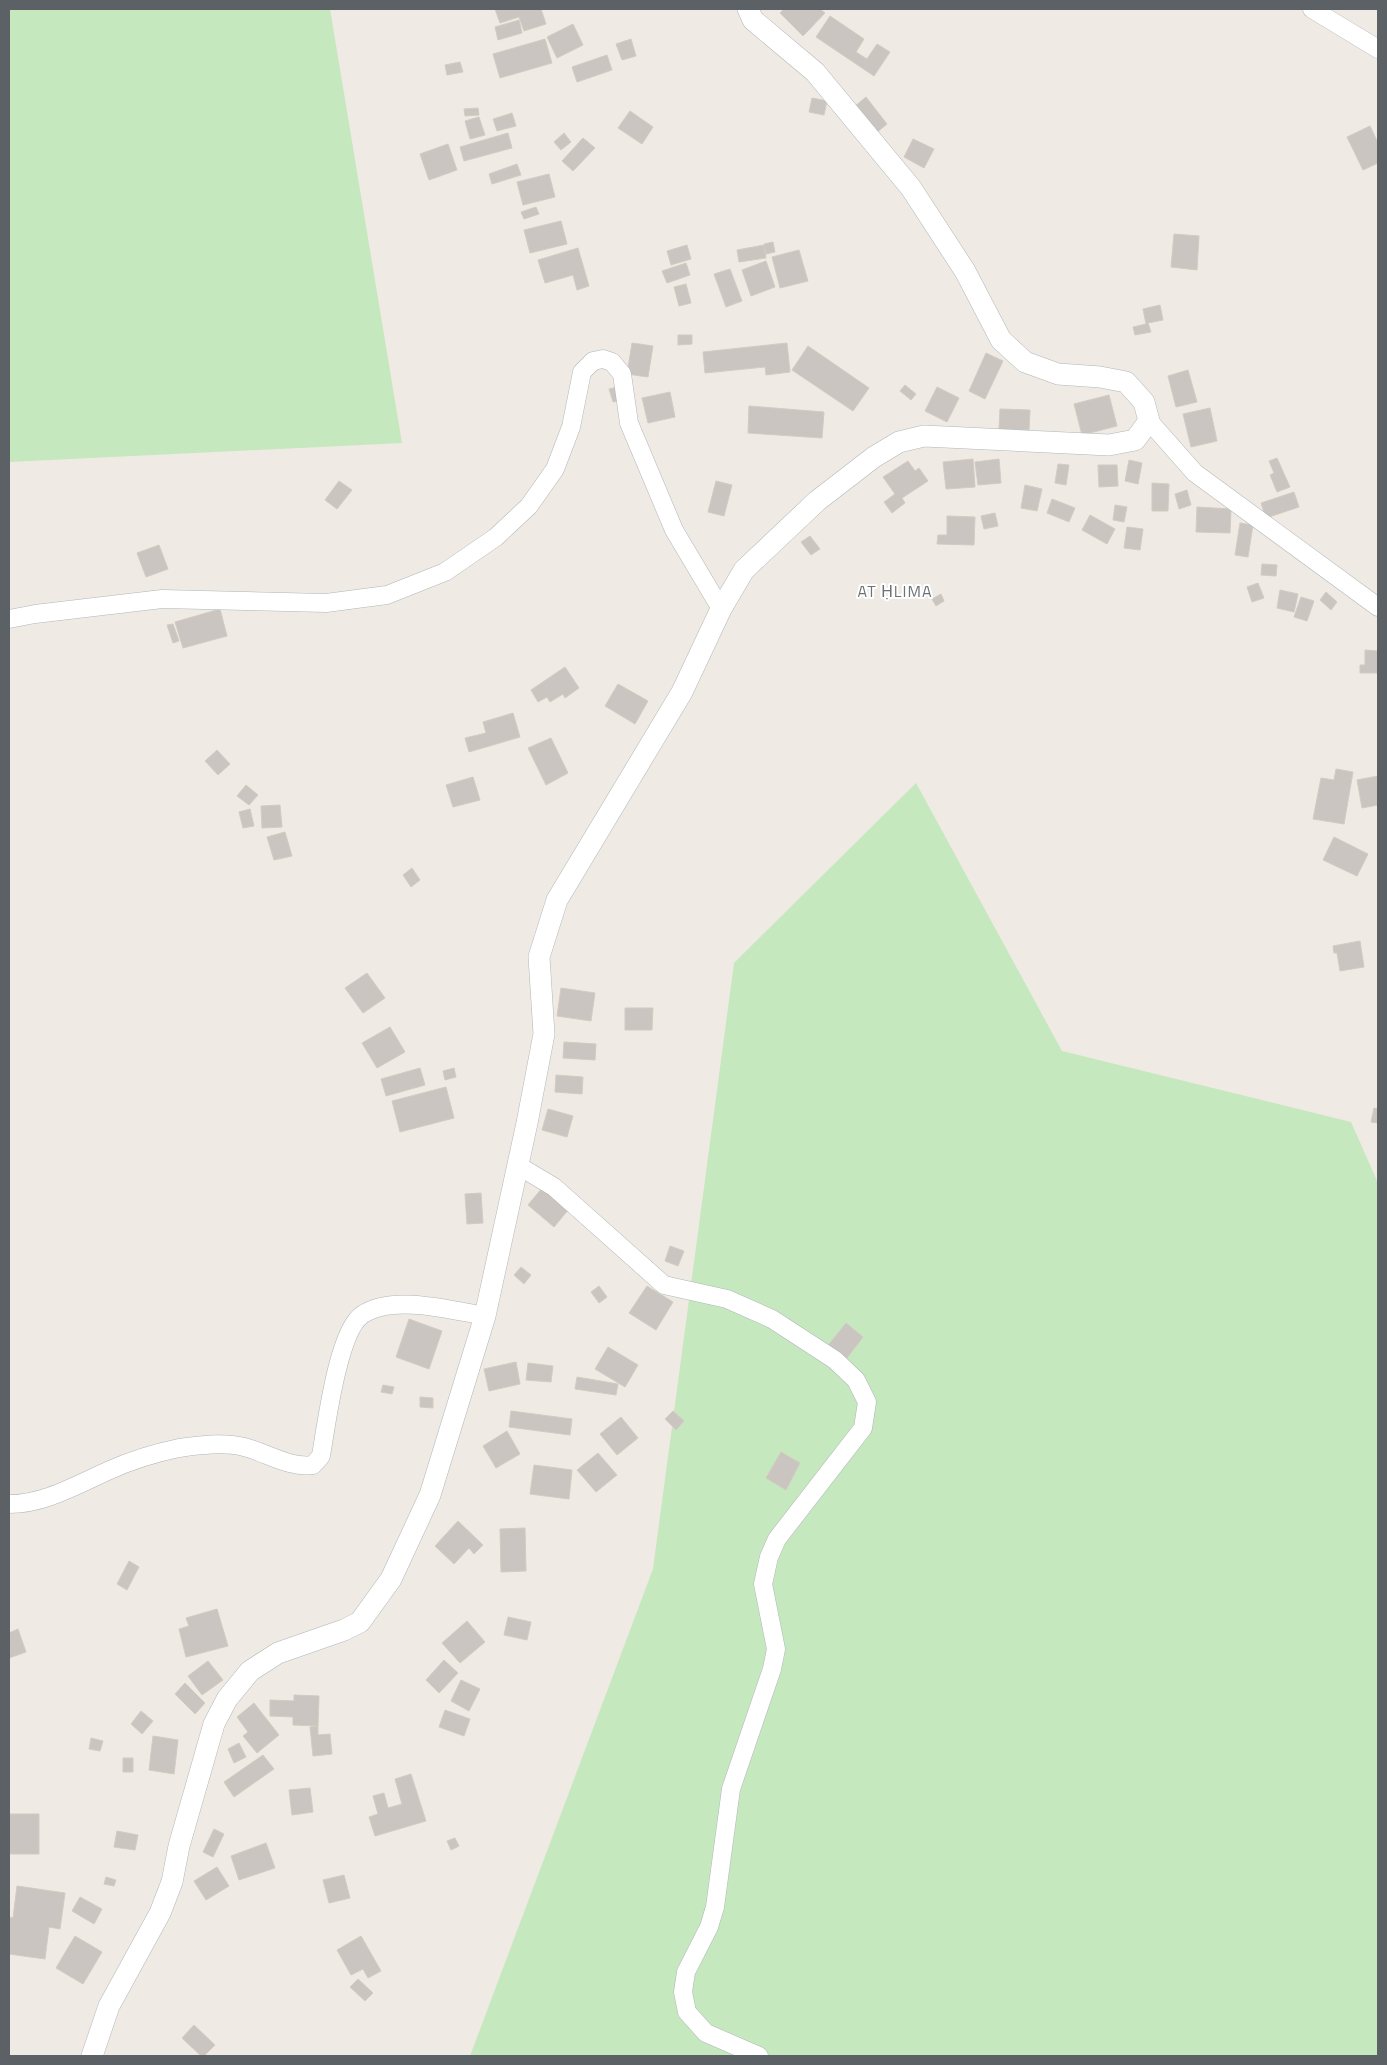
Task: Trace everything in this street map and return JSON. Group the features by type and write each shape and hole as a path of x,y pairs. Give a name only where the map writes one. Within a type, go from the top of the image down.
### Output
{"street":[{"path":"748,9 753,20 815,72 911,188 965,271 1001,340 1025,362 1058,374 1100,376 1126,382 1144,402 1149,421 1195,473 1378,607"},
{"path":"1312,9 1378,49"},
{"path":"9,619 35,614 162,599 326,603 387,595 445,572 496,537 529,506 554,469 571,427 582,372 592,361 602,359 612,362 622,374 629,422 674,530 721,609"},
{"path":"92,2056 109,2006 160,1914 172,1882 179,1846 214,1724 227,1699 250,1671 278,1653 344,1630 360,1622 391,1579 430,1495 485,1316 544,1034 543,986 539,957 557,900 682,692 721,609 744,570 817,501 874,458 899,442 924,436 1109,445 1135,440 1149,421"},
{"path":"517,1165 554,1187 664,1286 727,1299 772,1318 835,1360 856,1380 867,1402 863,1428 777,1540 769,1558 763,1584 776,1649 772,1669 731,1789 715,1907 709,1927 686,1972 683,1992 687,2012 706,2033 760,2056"},
{"path":"9,1504 35,1501 66,1490 143,1456 179,1448 216,1444 244,1447 300,1466 313,1465 321,1456 338,1367 350,1332 361,1315 396,1304 419,1305 485,1316"}],"green space":[{"path":"9,9 330,9 402,443 9,462"},
{"path":"916,783 1062,1051 1351,1122 1378,1183 1378,2056 470,2056 653,1569 734,963"}],"building":[{"path":"495,9 541,9 546,24 524,31 519,17 500,23"},
{"path":"784,9 820,9 825,13 803,36 780,13"},
{"path":"830,16 864,39 856,52 867,59 877,44 890,52 874,76 816,37"},
{"path":"519,20 522,33 498,40 495,27"},
{"path":"573,24 583,45 557,58 547,37"},
{"path":"545,39 552,63 500,78 493,54"},
{"path":"631,39 636,56 622,60 616,44"},
{"path":"607,55 612,70 577,82 572,67"},
{"path":"460,62 463,72 447,75 445,65"},
{"path":"866,97 887,124 875,134 854,107"},
{"path":"812,98 827,101 824,115 809,112"},
{"path":"478,108 479,115 465,116 464,109"},
{"path":"630,111 653,127 642,144 618,128"},
{"path":"512,113 516,126 497,131 493,119"},
{"path":"479,117 485,135 470,139 465,121"},
{"path":"1370,126 1378,143 1378,163 1363,170 1347,137"},
{"path":"508,133 512,148 464,161 460,147"},
{"path":"564,133 571,142 561,150 554,142"},
{"path":"583,138 595,148 573,171 562,161"},
{"path":"913,139 934,149 924,168 904,157"},
{"path":"448,144 457,170 429,180 420,154"},
{"path":"517,164 521,175 492,184 489,174"},
{"path":"549,174 555,197 523,205 517,182"},
{"path":"536,207 539,214 524,219 521,212"},
{"path":"561,221 567,244 530,253 524,230"},
{"path":"1174,234 1199,236 1197,270 1171,267"},
{"path":"773,242 775,252 766,254 764,244"},
{"path":"687,245 691,259 671,265 667,251"},
{"path":"764,245 766,258 739,262 737,250"},
{"path":"578,248 589,286 577,290 573,275 545,283 538,260"},
{"path":"799,250 808,281 780,288 772,257"},
{"path":"766,261 775,287 751,296 742,270"},
{"path":"686,263 690,275 667,283 662,271"},
{"path":"730,269 742,301 726,307 714,274"},
{"path":"686,284 691,303 679,306 674,287"},
{"path":"1160,305 1163,320 1148,323 1151,332 1135,335 1133,327 1146,324 1143,309"},
{"path":"678,335 692,335 692,344 678,345"},
{"path":"632,343 653,346 648,377 627,374"},
{"path":"787,343 790,372 766,375 765,367 705,373 703,352"},
{"path":"808,346 869,388 853,411 792,370"},
{"path":"986,353 1003,361 985,399 969,391"},
{"path":"1188,370 1197,402 1176,407 1168,376"},
{"path":"905,385 916,394 911,400 900,391"},
{"path":"618,387 621,400 613,402 609,389"},
{"path":"937,387 959,398 947,422 925,411"},
{"path":"670,392 675,417 648,423 642,398"},
{"path":"1109,395 1117,426 1082,435 1074,404"},
{"path":"749,406 824,412 822,438 748,433"},
{"path":"1210,408 1217,441 1191,447 1183,414"},
{"path":"1000,409 1030,410 1029,430 999,429"},
{"path":"1277,458 1290,487 1277,492 1270,475 1274,473 1269,461"},
{"path":"973,459 975,487 946,489 943,462"},
{"path":"999,459 1001,483 978,485 975,462"},
{"path":"1129,460 1142,463 1138,484 1125,481"},
{"path":"908,461 915,471 919,468 928,481 902,498 905,503 892,513 884,502 895,494 883,477"},
{"path":"1058,464 1069,465 1066,485 1055,483"},
{"path":"1098,465 1117,465 1118,486 1099,487"},
{"path":"339,481 352,490 337,509 325,500"},
{"path":"716,481 732,485 724,516 708,512"},
{"path":"1152,483 1169,484 1168,511 1152,511"},
{"path":"1025,485 1042,489 1037,511 1021,508"},
{"path":"1187,490 1191,505 1179,509 1175,494"},
{"path":"1294,492 1299,507 1266,518 1261,503"},
{"path":"1052,499 1075,508 1069,522 1047,513"},
{"path":"1115,505 1127,507 1124,522 1113,520"},
{"path":"1197,507 1231,509 1230,533 1196,532"},
{"path":"995,513 998,526 984,529 981,516"},
{"path":"1090,515 1115,529 1107,544 1082,530"},
{"path":"947,516 975,517 974,545 937,544 938,535 947,535"},
{"path":"1240,523 1253,525 1248,557 1235,555"},
{"path":"1127,527 1143,529 1140,550 1124,548"},
{"path":"810,536 820,549 811,555 801,542"},
{"path":"159,545 168,569 146,577 137,553"},
{"path":"1262,564 1277,565 1276,576 1261,575"},
{"path":"1258,583 1264,598 1252,602 1247,587"},
{"path":"1280,590 1298,594 1294,612 1277,608"},
{"path":"1326,592 1337,602 1331,610 1320,600"},
{"path":"941,594 944,601 936,606 932,599"},
{"path":"1301,597 1314,601 1307,621 1294,617"},
{"path":"220,609 227,636 183,648 175,622"},
{"path":"173,624 179,641 173,643 167,625"},
{"path":"1365,650 1378,651 1378,673 1360,673 1360,665 1365,665"},
{"path":"565,667 579,688 565,698 563,694 550,702 547,697 538,702 531,690"},
{"path":"618,684 648,701 635,724 605,706"},
{"path":"513,713 520,737 469,752 465,738 486,733 483,722"},
{"path":"551,738 568,773 546,785 528,748"},
{"path":"217,750 230,764 218,775 205,761"},
{"path":"1336,769 1353,772 1344,824 1313,819 1321,778 1334,780"},
{"path":"1378,776 1378,805 1362,808 1357,780"},
{"path":"473,777 480,800 453,807 446,785"},
{"path":"246,785 258,795 249,805 237,796"},
{"path":"280,805 282,827 262,828 261,806"},
{"path":"250,809 254,826 243,828 239,812"},
{"path":"285,832 292,856 274,860 267,837"},
{"path":"1334,837 1368,854 1357,876 1323,860"},
{"path":"412,868 420,880 411,887 403,875"},
{"path":"1360,941 1364,967 1340,971 1337,953 1334,953 1333,946"},
{"path":"367,973 385,998 363,1013 345,988"},
{"path":"561,988 595,993 591,1021 557,1016"},
{"path":"625,1008 653,1008 652,1030 625,1030"},
{"path":"390,1027 405,1052 377,1068 362,1043"},
{"path":"564,1042 596,1044 595,1060 563,1058"},
{"path":"420,1068 425,1085 386,1096 381,1079"},
{"path":"454,1068 456,1077 445,1080 443,1071"},
{"path":"556,1075 583,1077 582,1094 555,1092"},
{"path":"446,1087 454,1118 400,1132 392,1101"},
{"path":"1374,1108 1378,1109 1378,1123 1371,1122"},
{"path":"548,1109 573,1116 567,1137 542,1130"},
{"path":"543,1187 569,1209 554,1227 528,1205"},
{"path":"481,1193 483,1223 467,1224 465,1194"},
{"path":"670,1246 684,1251 678,1266 665,1261"},
{"path":"521,1267 531,1275 524,1284 514,1275"},
{"path":"599,1286 607,1297 599,1303 591,1292"},
{"path":"647,1286 673,1302 656,1330 629,1313"},
{"path":"409,1319 442,1331 429,1369 396,1357"},
{"path":"846,1323 863,1337 844,1362 826,1348"},
{"path":"608,1347 638,1365 625,1387 595,1369"},
{"path":"516,1362 520,1384 489,1391 484,1369"},
{"path":"528,1363 553,1366 551,1382 526,1380"},
{"path":"577,1377 618,1384 616,1395 575,1389"},
{"path":"383,1385 394,1387 392,1394 381,1392"},
{"path":"420,1397 433,1398 433,1408 420,1407"},
{"path":"511,1411 572,1419 570,1435 509,1427"},
{"path":"673,1411 684,1421 676,1430 665,1419"},
{"path":"621,1417 638,1438 617,1455 600,1434"},
{"path":"507,1431 520,1454 496,1468 483,1446"},
{"path":"781,1452 800,1463 786,1490 766,1478"},
{"path":"598,1453 617,1475 596,1492 577,1470"},
{"path":"534,1465 572,1470 569,1499 530,1494"},
{"path":"458,1521 483,1545 474,1554 469,1548 454,1564 435,1546"},
{"path":"525,1528 526,1571 501,1572 500,1529"},
{"path":"129,1561 139,1567 127,1590 117,1584"},
{"path":"217,1609 228,1646 186,1657 179,1629 189,1626 186,1618"},
{"path":"508,1617 531,1622 527,1640 504,1635"},
{"path":"467,1621 485,1642 460,1663 442,1643"},
{"path":"18,1629 26,1652 9,1658 9,1633"},
{"path":"444,1660 458,1673 439,1693 426,1680"},
{"path":"208,1661 223,1680 202,1695 188,1676"},
{"path":"461,1680 480,1689 469,1711 451,1701"},
{"path":"185,1683 205,1703 195,1714 175,1694"},
{"path":"294,1695 319,1696 318,1726 293,1725 293,1717 270,1716 270,1700 294,1701"},
{"path":"254,1703 279,1735 257,1753 243,1736 248,1732 237,1717"},
{"path":"445,1710 470,1719 464,1736 439,1727"},
{"path":"141,1711 153,1721 142,1734 131,1724"},
{"path":"318,1726 318,1735 330,1734 332,1754 313,1756 310,1727"},
{"path":"153,1736 178,1740 174,1774 149,1770"},
{"path":"91,1738 103,1741 100,1751 89,1749"},
{"path":"239,1743 246,1757 234,1763 228,1749"},
{"path":"263,1755 274,1769 234,1797 224,1782"},
{"path":"123,1758 133,1758 133,1772 123,1772"},
{"path":"411,1774 426,1821 375,1836 369,1817 378,1814 373,1796 384,1793 388,1808 402,1804 395,1779"},
{"path":"310,1788 313,1812 292,1815 289,1790"},
{"path":"9,1814 39,1814 39,1854 9,1854"},
{"path":"214,1829 224,1834 213,1857 203,1852"},
{"path":"117,1831 138,1835 135,1850 114,1847"},
{"path":"455,1838 459,1846 451,1850 447,1841"},
{"path":"266,1843 275,1868 239,1880 231,1856"},
{"path":"217,1867 229,1886 206,1900 194,1881"},
{"path":"344,1875 350,1898 329,1903 323,1880"},
{"path":"106,1877 116,1880 114,1886 104,1884"},
{"path":"17,1886 65,1893 60,1929 49,1927 45,1959 9,1954 9,1917 13,1918"},
{"path":"80,1897 102,1909 94,1924 72,1911"},
{"path":"75,1936 102,1952 83,1984 56,1968"},
{"path":"361,1936 381,1971 368,1978 363,1969 351,1975 337,1950"},
{"path":"358,1979 373,1993 365,2001 350,1987"},
{"path":"194,2025 215,2045 204,2056 201,2056 182,2038"}],"district":[{"name":"AT ḤLIMA","path":"895,591"}]}
